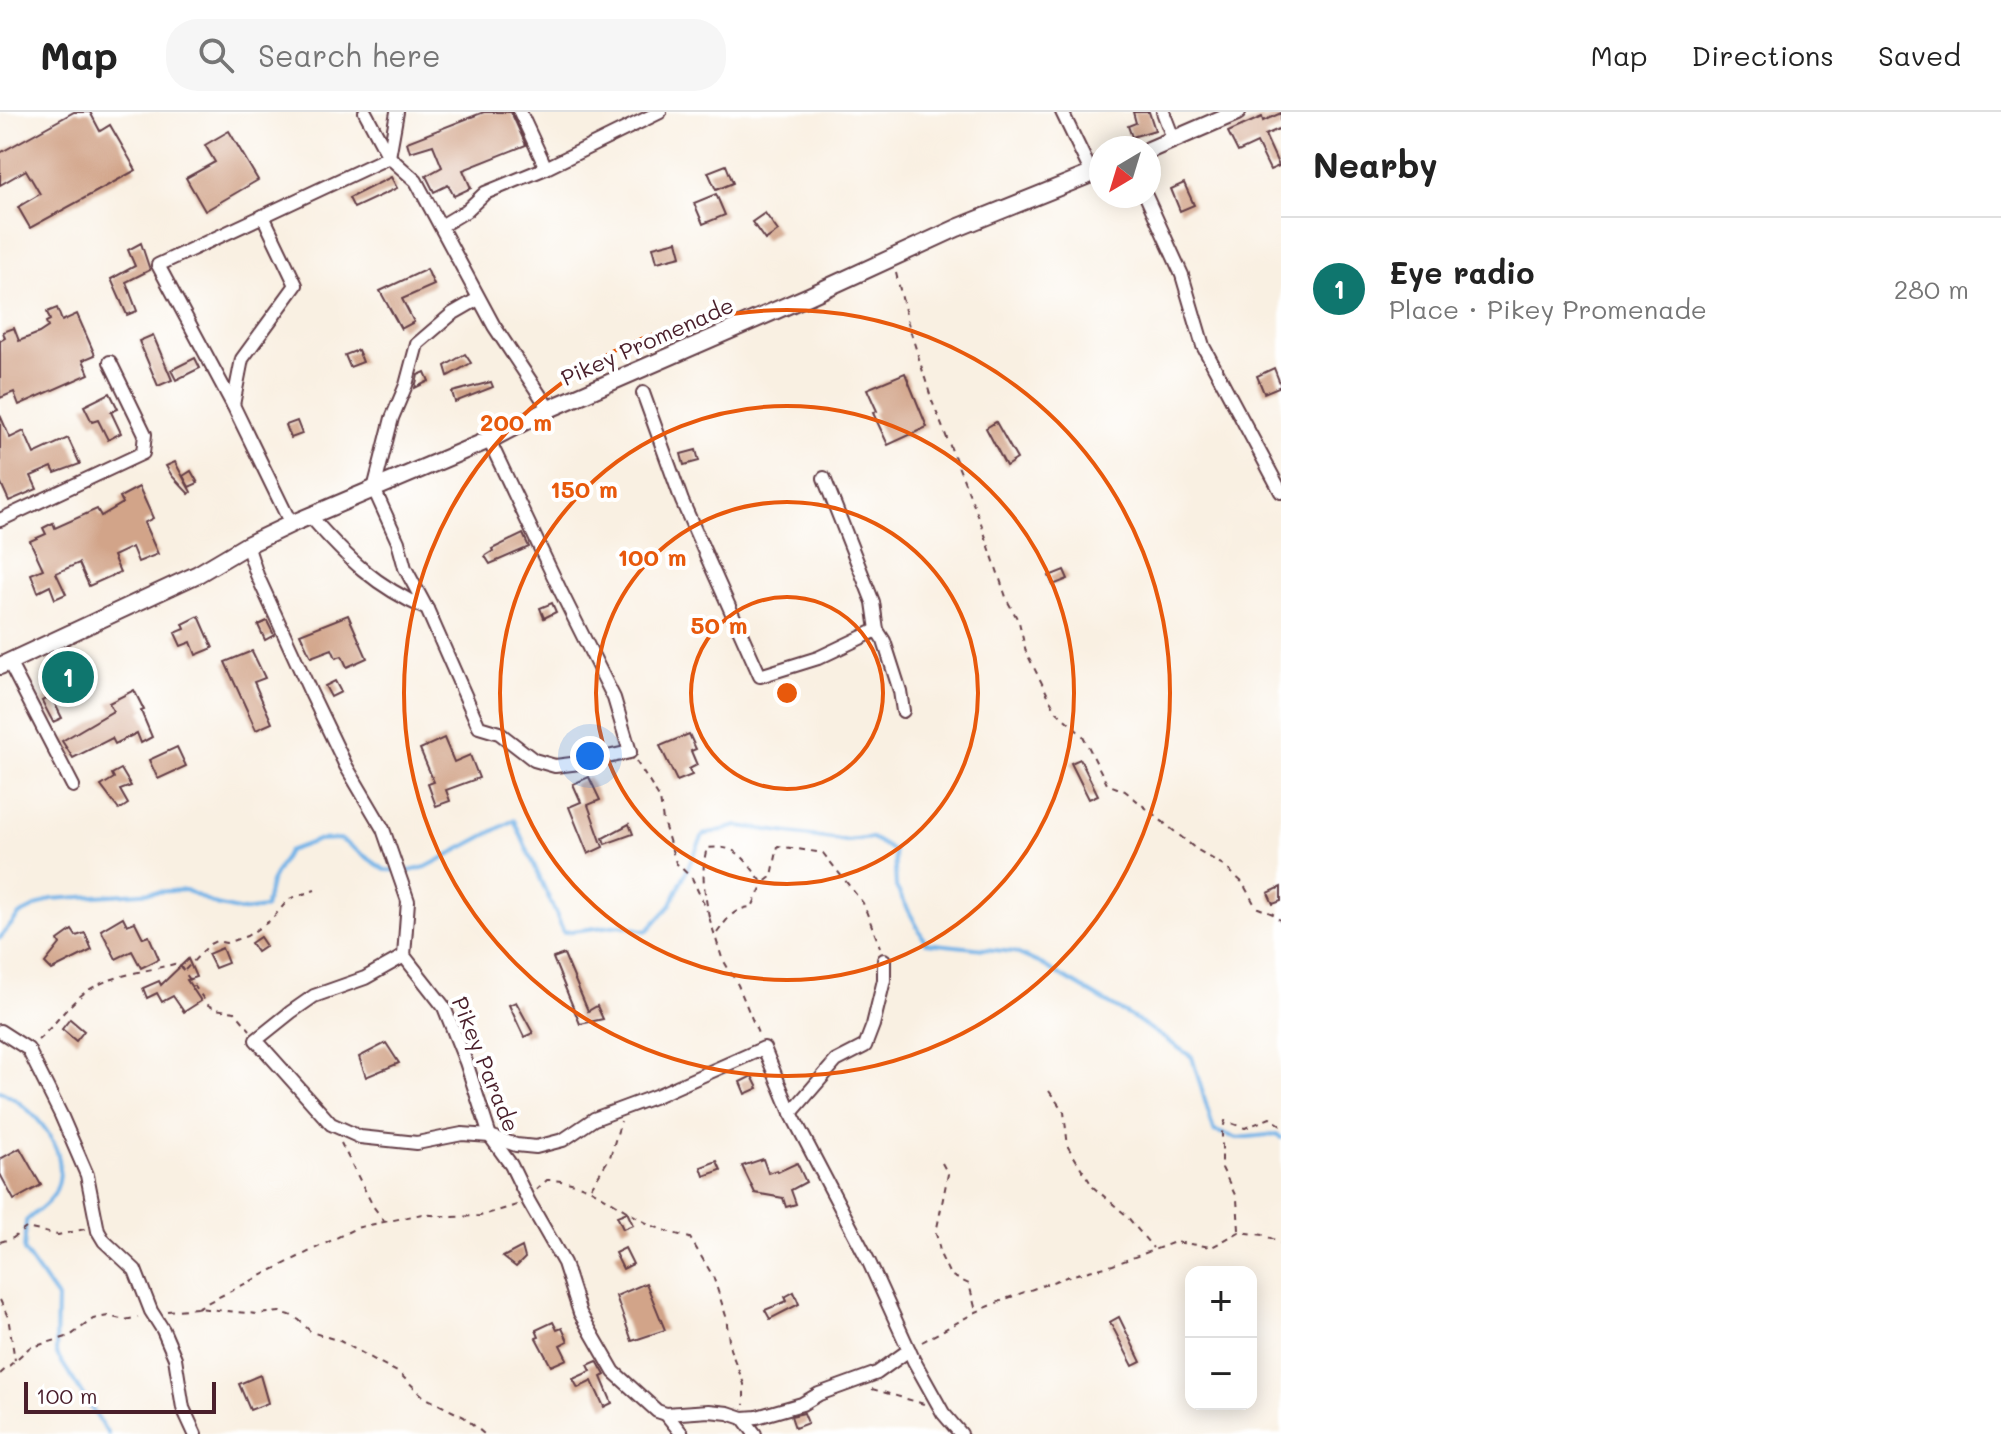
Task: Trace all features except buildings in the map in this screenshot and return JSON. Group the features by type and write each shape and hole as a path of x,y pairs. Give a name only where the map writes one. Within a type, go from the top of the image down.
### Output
{"street":[{"path":"365,112 389,157 416,181 478,299 549,409"},
{"path":"389,157 397,112"},
{"path":"520,112 546,168"},
{"path":"624,112 630,126"},
{"path":"441,226 466,211 485,193 546,168 660,112"},
{"path":"1062,112 1089,160"},
{"path":"1163,112 1173,138"},
{"path":"1161,144 1237,112"},
{"path":"291,524 233,405 158,265 389,157"},
{"name":"Pikey Promenade","path":"5,664 198,574 291,524 489,440 549,409 957,228 1089,175"},
{"path":"1151,208 1182,275 1203,346 1281,492"},
{"path":"233,405 242,359 296,285 263,216"},
{"path":"478,299 452,314 417,344 406,385 392,418 374,489 398,542 405,568 427,609 479,727 499,733 534,760 555,766 630,752 614,698 489,440"},
{"path":"0,520 143,453 145,434 110,362"},
{"path":"643,393 682,501 760,676 818,658 877,630"},
{"path":"824,478 873,602 877,630 884,641 903,711"},
{"path":"311,517 347,558 369,577 389,591 427,609"},
{"path":"247,545 257,575 346,766 383,829 408,901 404,956 365,978 314,996 256,1040 331,1124 360,1137 417,1143 462,1134 490,1136 516,1145 536,1147 563,1140 594,1119 764,1048 791,1113 869,1262 909,1350 943,1413 961,1434"},
{"path":"5,664 73,786"},
{"name":"Pikey Parade","path":"404,956 444,1007 490,1136 511,1165 564,1263 580,1313 614,1372 644,1401 666,1414 682,1434"},
{"path":"791,1113 836,1061 865,1046 884,980 884,960"},
{"path":"0,1031 28,1049 87,1175 98,1231 104,1241 135,1270 151,1311 175,1358 183,1408 195,1434"},
{"path":"666,1414 709,1411 743,1418 782,1411 877,1373 909,1350"},
{"path":"743,1418 755,1434"}],"path":[{"path":"893,258 908,323 932,401 981,523 1007,600 1019,622 1026,652 1056,711 1083,736 1107,784 1125,791 1196,849 1223,865 1242,882 1256,907 1281,921"},
{"path":"630,752 660,799 663,821 676,863 692,878 716,934 722,958 738,985 764,1048"},
{"path":"709,917 703,873 707,848 725,846 737,851 763,883"},
{"path":"716,934 727,918 740,908 752,907 763,883 772,876 778,846 823,853 863,903 884,960"},
{"path":"185,970 210,944 216,941 226,943 247,936 271,920 289,899 315,890"},
{"path":"28,1049 56,1025 71,1004 104,981 178,963 208,1005 235,1012 256,1040"},
{"path":"1049,1091 1064,1112 1068,1147 1093,1187 1126,1215 1153,1248"},
{"path":"590,1188 610,1157 621,1127 622,1109"},
{"path":"1239,1232 1237,1199 1222,1168 1225,1121 1245,1128 1270,1118 1281,1125"},
{"path":"331,1124 373,1206 385,1222"},
{"path":"942,1163 948,1174 937,1219 938,1245 950,1275 969,1284 976,1312"},
{"path":"197,1308 356,1228 431,1214 480,1216 529,1202 547,1180 590,1188 664,1231 690,1238 713,1276 726,1316 730,1349 744,1384 743,1418"},
{"path":"0,1242 13,1238 26,1228 58,1235 78,1229 98,1231"},
{"path":"909,1350 976,1312 1153,1248 1175,1242 1212,1247 1239,1232 1264,1235 1281,1243"},
{"path":"0,1300 8,1317 15,1360"},
{"path":"0,1374 29,1348 70,1336 93,1319 108,1316 125,1320 151,1311 197,1308 257,1314 280,1312 299,1320 311,1332 340,1341 399,1373 424,1397 464,1417 484,1434"},
{"path":"850,1384 919,1402 943,1413"}],"waterway":[{"path":"0,938 19,915 51,899 186,890 216,905 242,911 265,908 271,882 288,851 318,840 340,839 385,870 410,871 426,867 514,820 564,932 620,925 647,931 670,906 703,835 738,826 847,841 872,838 894,851 896,887 926,943 1014,952 1041,964 1137,1020 1192,1057 1214,1131 1238,1138 1277,1134 1281,1138"},
{"path":"0,1091 26,1108 55,1146 60,1175 56,1190 47,1203 26,1221 24,1251 57,1298 56,1353 108,1434"}],"place":[{"name":"Eye radio","path":"68,677"}]}
